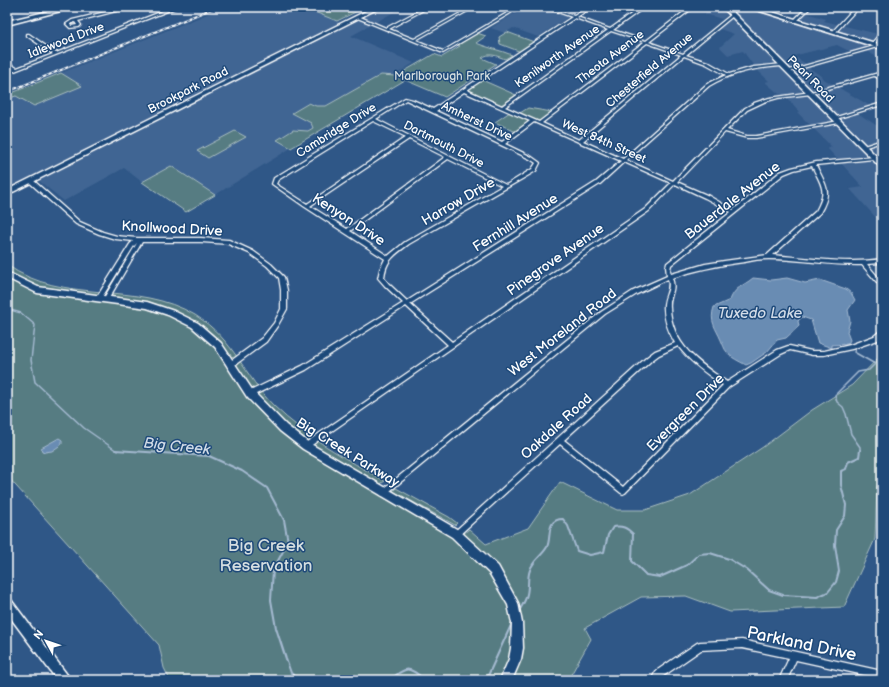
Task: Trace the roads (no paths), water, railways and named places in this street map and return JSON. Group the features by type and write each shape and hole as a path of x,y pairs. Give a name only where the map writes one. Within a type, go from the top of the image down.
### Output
{"highway":[{"path":"7,20 58,7"},
{"path":"7,23 73,7"}],"main road":[{"name":"Brookpark Road","path":"7,193 378,7"},
{"name":"Pearl Road","path":"725,7 864,146 882,166"},
{"path":"750,7 758,8 795,21 880,46"}],"street":[{"path":"76,21 130,7"},
{"name":"Idlewood Drive","path":"7,73 173,7"},
{"path":"386,29 427,7"},
{"path":"414,40 473,7"},
{"path":"358,17 443,52 519,7"},
{"path":"545,7 707,63 727,74"},
{"path":"433,111 590,7"},
{"name":"Kenilworth Avenue","path":"502,107 644,7"},
{"name":"Theota Avenue","path":"539,124 692,7"},
{"path":"795,21 809,7"},
{"path":"834,32 857,7"},
{"name":"Chesterfield Avenue","path":"580,141 732,15"},
{"path":"873,44 882,33"},
{"path":"28,35 55,54"},
{"path":"788,71 880,46"},
{"path":"7,63 16,69"},
{"name":"Fernhill Avenue","path":"250,394 304,368 598,183 708,84 727,74 751,68 782,65"},
{"name":"Pinegrove Avenue","path":"306,446 647,210 746,109 763,100 784,95 810,93 882,73"},
{"path":"874,75 882,79"},
{"name":"West 84th Street","path":"465,91 707,197 734,212"},
{"name":"Amherst Drive","path":"406,99 532,158 538,163"},
{"name":"Cambridge Drive","path":"276,179 406,99"},
{"path":"725,131 747,137 756,137 837,120 882,104"},
{"name":"Dartmouth Drive","path":"373,119 505,186"},
{"path":"502,144 533,121"},
{"path":"307,206 409,137"},
{"path":"864,146 882,141"},
{"path":"347,231 448,157"},
{"name":"Bauerdale Avenue","path":"678,344 672,333 667,312 667,304 672,286 668,267 672,260 782,173 813,164 874,158"},
{"name":"Harrow Drive","path":"388,258 407,243 534,170 538,163"},
{"path":"768,257 818,212 824,203 826,194 824,183 813,164"},
{"name":"Kenyon Drive","path":"276,179 274,184 278,187 388,258 382,269 381,278 406,304"},
{"name":"Knollwood Drive","path":"31,181 78,223 117,238 139,240 201,240 229,242 251,252 269,265 280,277 284,290 284,309 276,324 264,340 230,365"},
{"path":"102,299 112,276 124,258 139,240"},
{"path":"102,299 120,277 139,240"},
{"name":"West Moreland Road","path":"383,493 603,313 637,290 669,276 720,262 768,257 864,264 882,261"},
{"path":"124,258 130,259"},
{"path":"864,264 882,285"},
{"name":"Big Creek Parkway","path":"7,275 37,290 147,305 171,313 195,325 218,345 250,394 283,428 306,446 383,493 456,534 494,570 513,603 518,638 515,659 506,680"},
{"path":"112,276 120,277"},
{"path":"406,304 452,345"},
{"name":"Evergreen Drive","path":"560,440 622,492 727,385 786,348 795,348 817,353 824,352 850,347 876,338 882,332"},
{"path":"678,344 695,362 727,385"},
{"name":"Oakdale Road","path":"456,534 649,359 657,353 678,344"},
{"path":"7,606 64,680"},
{"name":"Parkland Drive","path":"655,680 659,674 700,646 742,644 882,675"},
{"path":"783,680 794,655"}],"water":[{"name":"Tuxedo Lake","path":"753,278 771,280 787,278 805,283 820,280 846,289 851,293 855,300 848,310 850,321 847,332 850,340 848,344 832,345 832,348 818,343 811,320 802,317 798,321 799,326 786,338 777,340 767,352 751,363 746,365 733,358 725,349 715,328 712,317 714,307 730,300 737,289"},
{"path":"59,438 62,440 62,444 52,451 42,451 41,448"}],"waterway":[{"name":"Big Creek","path":"7,309 21,313 35,325 31,360 35,382 84,428 116,450"},
{"path":"856,347 854,352 875,364"},
{"path":"875,364 882,357"},
{"path":"860,450 860,447 851,434 843,407 837,402 835,395 858,372 869,370 875,364"},
{"name":"Big Creek","path":"116,450 209,456 242,471 267,488 284,520 288,542 273,570 271,600 276,628 286,659 291,673 299,680"},
{"path":"519,611 526,596 531,567 547,547 551,525 557,520 563,519 568,526 577,551 590,555 604,552 608,535 613,527 622,527 629,530 633,534 632,561 646,575 660,577 687,565 699,554 710,553 729,559 747,570 769,590 783,595 817,597 828,592 836,582 839,571 835,545 836,530 845,516 846,505 841,485 841,471 846,469 848,462 859,457 860,450"},
{"path":"486,680 512,623"},
{"path":"390,680 404,670 411,670 425,680"}],"railway":[{"path":"7,92 216,7"}],"park label":[{"name":"Marlborough Park","path":"442,76"},
{"name":"Big Creek Reservation","path":"266,555"}]}
